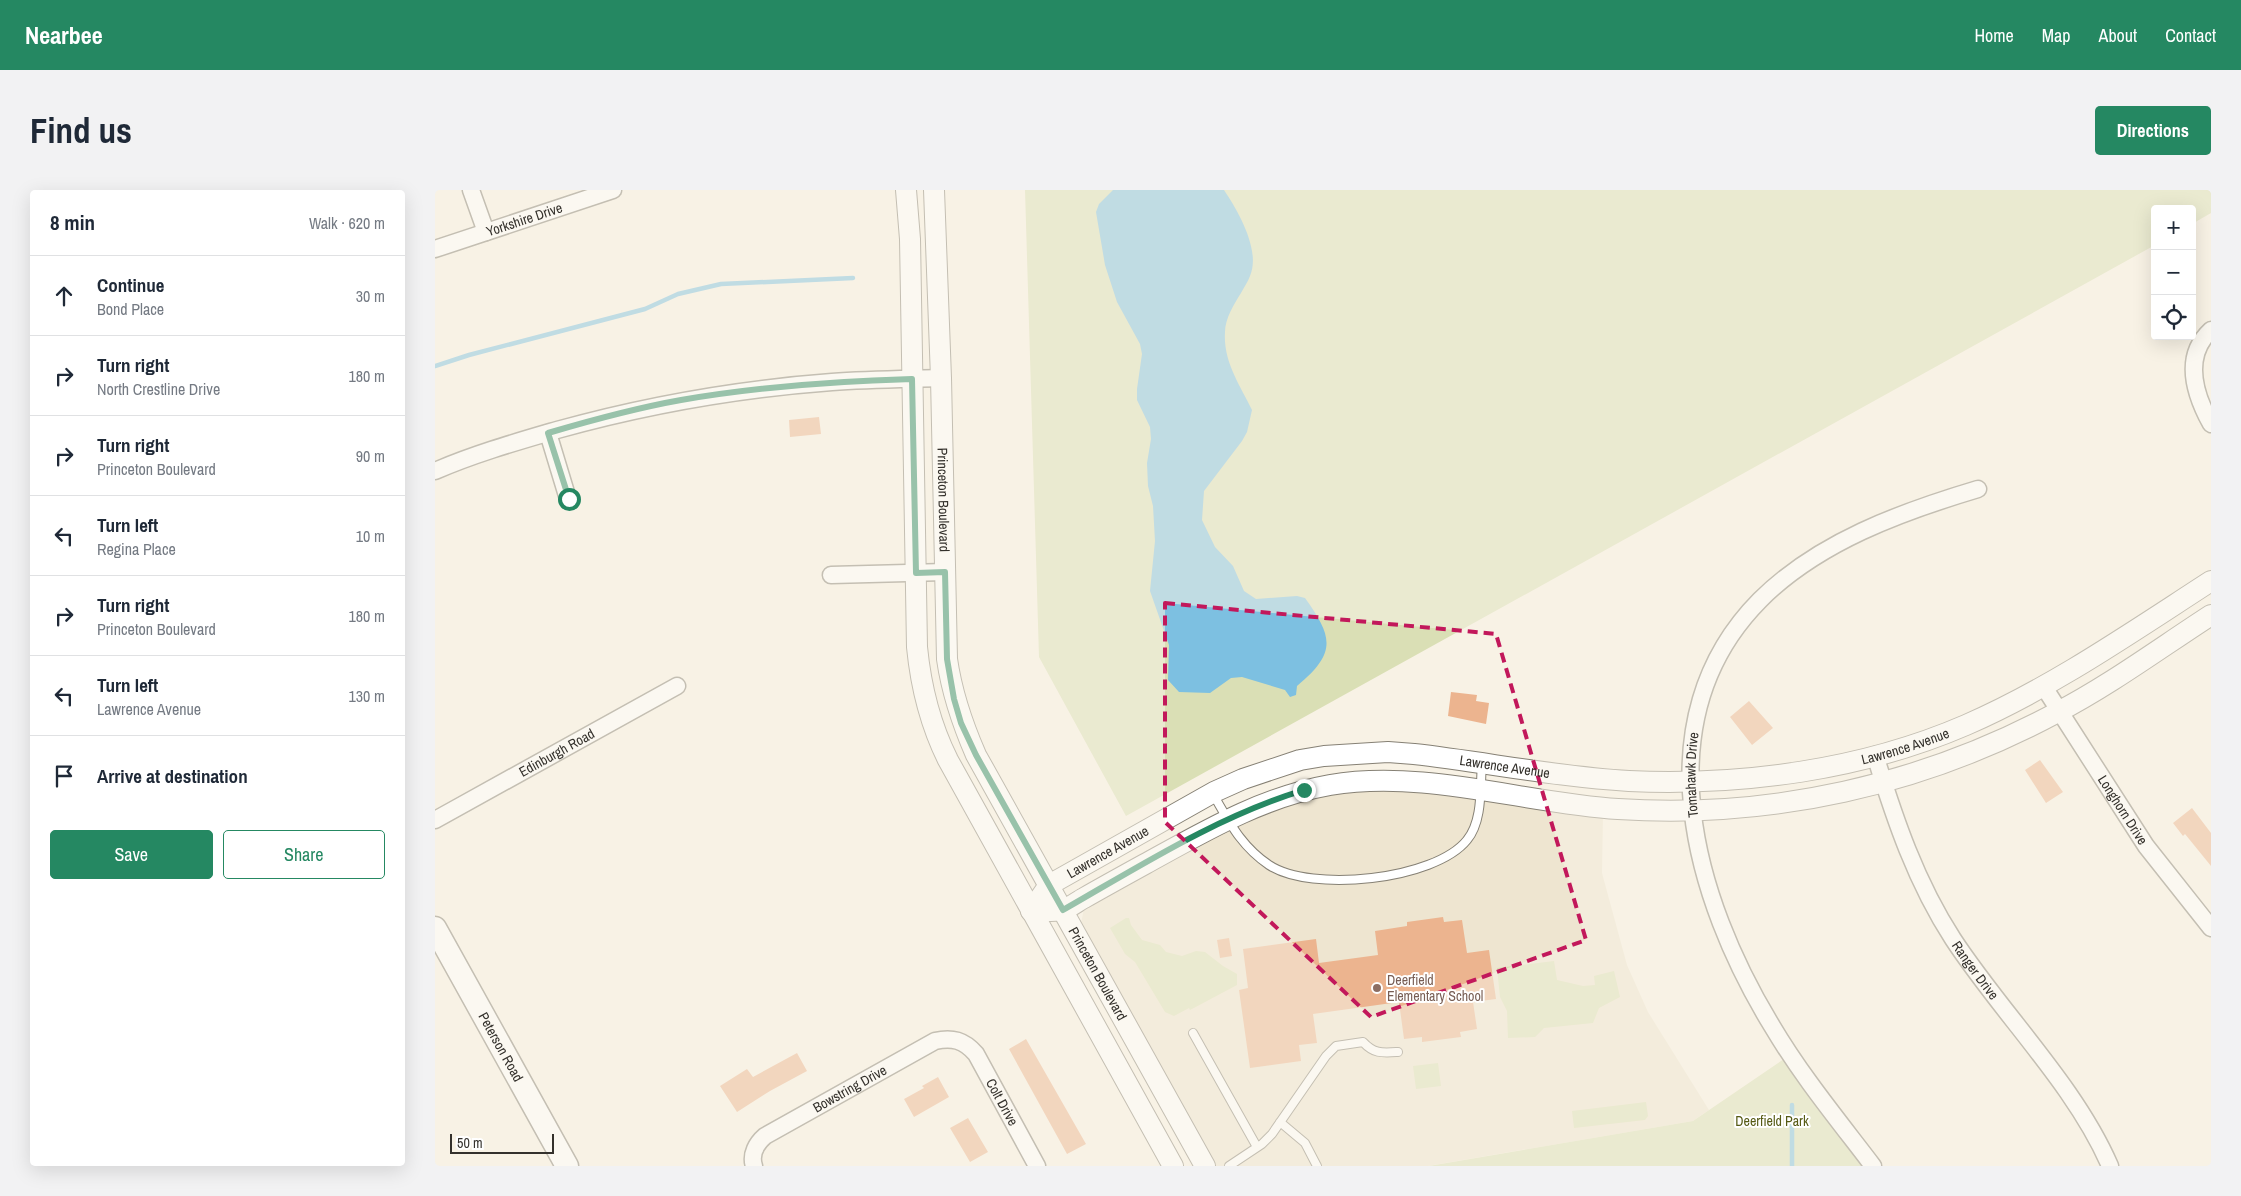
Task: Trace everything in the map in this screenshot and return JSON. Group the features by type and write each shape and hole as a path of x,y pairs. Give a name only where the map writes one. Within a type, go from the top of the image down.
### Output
{"main road":[{"name":"Peterson Road","path":"435,928 567,1166"}],"street":[{"path":"471,190 486,232"},
{"name":"Yorkshire Drive","path":"435,249 613,190"},
{"name":"Princeton Boulevard","path":"906,190 910,239 919,668 930,718 947,760 1173,1166"},
{"name":"Princeton Boulevard","path":"934,190 941,378 947,659 954,699 961,723 976,755 1205,1166"},
{"path":"2211,330 2200,346 2193,376 2195,391 2211,424"},
{"path":"435,471 503,446 548,433 634,410 723,393 834,381 941,378"},
{"path":"548,433 569,499"},
{"name":"Tomahawk Drive","path":"1873,1166 1788,1050 1747,983 1718,915 1705,877 1691,811 1690,781 1694,728 1706,683 1727,641 1741,620 1760,600 1809,560 1832,548 1930,504 1978,489"},
{"path":"831,575 945,572"},
{"name":"Lawrence Avenue","path":"1031,911 1049,885 1212,793 1271,769 1324,756 1388,752 1629,781 1690,781 1738,779 1784,774 1828,767 1875,755 1965,726 2044,687 2211,581"},
{"name":"Lawrence Avenue","path":"1031,911 1063,910 1228,819 1274,799 1304,790 1362,781 1425,783 1588,806 1691,811 1818,798 1883,783 1955,760 2013,736 2059,712 2211,615"},
{"name":"Edinburgh Road","path":"435,820 677,686"},
{"name":"Longhorn Drive","path":"2044,687 2146,846 2211,928"},
{"name":"Ranger Drive","path":"1875,755 1883,783 1909,854 1936,910 1969,962 2083,1116 2110,1166"},
{"name":"Bowstring Drive","path":"753,1164 754,1151 759,1141 765,1136 935,1041 945,1039 963,1042"},
{"name":"Colt Drive","path":"963,1042 976,1054 1037,1166"}],"lane":[{"path":"1212,793 1238,837 1270,866 1309,880 1343,881 1403,872 1423,866 1456,849 1467,841 1475,827 1482,762"},
{"path":"1193,1033 1257,1147"},
{"path":"1229,1166 1272,1134 1326,1056 1336,1046 1363,1042 1370,1049 1379,1053 1398,1052"},
{"path":"1280,1122 1305,1143 1317,1166"}],"highlighted area":[{"path":"1165,603 1496,634 1586,940 1371,1017 1165,822"}],"shaded area":[{"name":"Deerfield Elementary School","path":"1403,789 1603,815 1602,873 1627,965 1648,1012 1709,1110 1693,1121 1428,1166 1214,1166 1081,923 1084,909 1252,816 1329,793"}],"green space":[{"path":"1025,190 2211,190 2211,213 2196,222 2196,205 2151,205 2151,247 1126,816 1039,657"},
{"path":"1129,918 1131,925 1142,940 1160,945 1166,952 1182,956 1196,951 1205,952 1237,974 1237,985 1190,1010 1189,1008 1174,1016 1165,1012 1135,962 1125,954 1110,928"},
{"path":"1554,961 1557,980 1583,986 1595,985 1594,976 1614,971 1620,997 1599,1008 1593,1023 1544,1028 1535,1037 1508,1038 1507,1011 1500,997 1497,968"},
{"name":"Deerfield Park","path":"1784,1059 1862,1166 1429,1166 1693,1121"},
{"path":"1438,1063 1441,1086 1416,1089 1413,1066"},
{"path":"1646,1102 1648,1116 1645,1120 1574,1128 1572,1111"}],"water":[{"path":"1113,190 1224,190 1236,209 1246,231 1253,255 1253,266 1250,276 1228,317 1225,327 1225,343 1233,373 1252,410 1247,432 1242,441 1204,491 1202,520 1215,547 1233,566 1244,591 1256,599 1297,596 1305,598 1321,624 1327,644 1324,654 1319,664 1297,686 1296,695 1290,697 1285,690 1242,677 1231,678 1210,693 1179,692 1168,680 1169,645 1150,591 1155,541 1153,506 1148,486 1147,463 1151,439 1150,427 1137,400 1142,354 1140,344 1117,302 1105,265 1096,212 1099,204"}],"building":[{"path":"819,417 821,434 790,437 789,420"},
{"path":"1451,692 1477,695 1476,701 1489,703 1486,724 1448,716"},
{"path":"1749,701 1773,728 1752,745 1730,717"},
{"path":"2040,760 2063,792 2046,803 2025,770"},
{"path":"2192,808 2211,833 2211,866 2185,834 2183,836 2173,823"},
{"path":"1443,917 1444,922 1462,920 1467,953 1489,950 1496,999 1473,1002 1477,1029 1460,1032 1461,1037 1422,1042 1422,1037 1404,1039 1399,1002 1313,1014 1317,1043 1299,1045 1301,1061 1250,1068 1239,990 1248,988 1243,949 1316,939 1319,963 1378,955 1375,931 1407,926 1407,922"},
{"path":"1229,938 1232,956 1220,958 1217,940"},
{"path":"1026,1039 1086,1144 1067,1154 1009,1049"},
{"path":"797,1053 807,1071 737,1112 720,1086 747,1069 753,1077"},
{"path":"938,1077 949,1097 914,1117 904,1099 924,1088 922,1086"},
{"path":"968,1118 988,1152 970,1162 950,1128"}],"waterway":[{"path":"435,366 469,355 645,309 678,294 721,284 853,278"},
{"path":"1792,1105 1792,1166"}],"place":[{"name":"Deerfield Elementary School","path":"1377,988"}],"route":[{"path":"569,499 548,433 634,410 723,393 834,381 912,379 916,573 945,572 947,659 954,699 961,723 976,755 1063,910 1215,825 1274,799 1304,790"}]}
